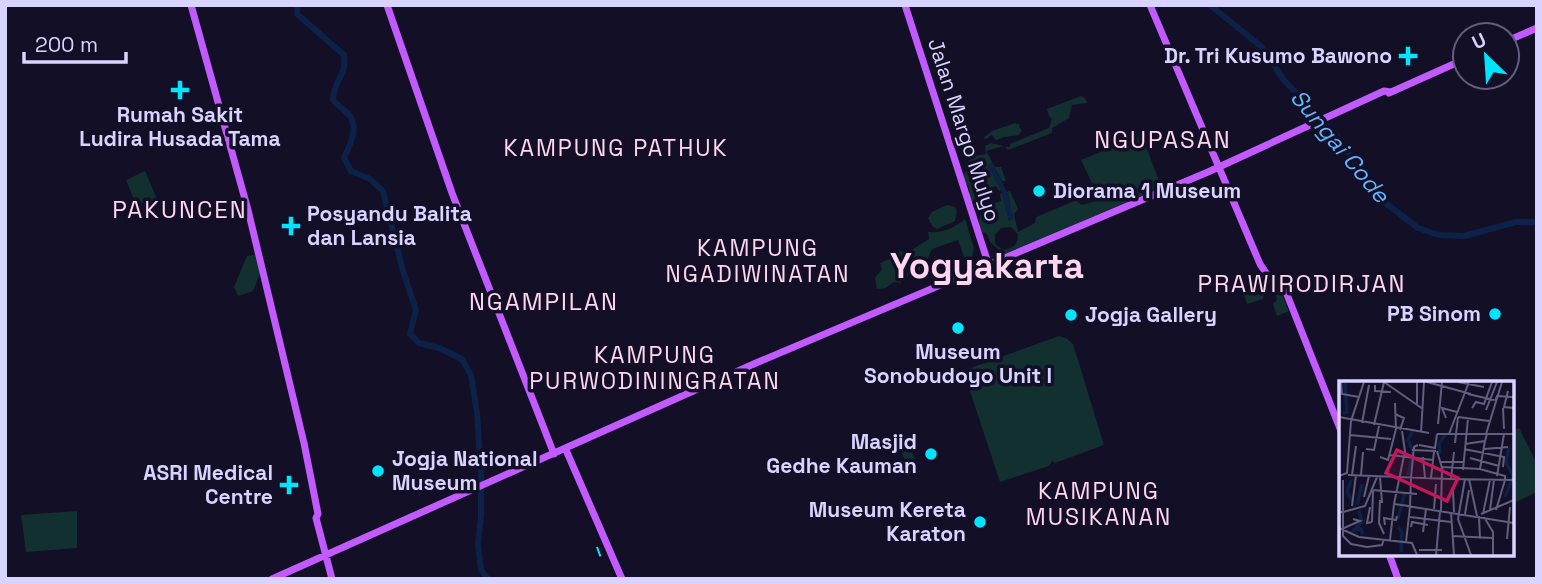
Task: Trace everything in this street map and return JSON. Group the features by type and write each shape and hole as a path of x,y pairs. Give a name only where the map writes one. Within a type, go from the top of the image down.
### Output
{"main road":[{"path":"191,5 248,210 334,579"},
{"path":"387,5 452,192 554,454"},
{"name":"Jalan Margo Mulyo","path":"905,5 989,266"},
{"path":"1150,5 1264,268"},
{"path":"264,579 566,450 777,354 1221,168 1384,92 1391,92 1451,66"},
{"path":"989,266 1005,262 1210,176 1221,168"},
{"path":"1221,168 1225,185 1260,264 1268,276 1286,292 1339,426"},
{"path":"1210,176 1225,185"},
{"path":"566,450 622,579"},
{"path":"272,579 329,553"},
{"path":"1390,556 1398,579"}],"green space":[{"path":"1081,96 1087,103 1072,105 1069,118 1052,128 1052,133 1008,150 1005,147 1049,128 1052,119 1047,109"},
{"path":"1015,123 1020,125 1022,130 1019,135 996,140 992,135 983,138 992,131"},
{"path":"1142,135 1160,184 1158,189 1004,254 990,242 987,234 978,226 981,212 975,213 967,196 970,192 963,176 970,157 986,154 985,146 991,143 1004,146 986,151 995,167 1001,167 1006,181 1002,181 992,163 988,165 1001,190 996,186 978,195 981,207 1001,201 1002,193 1009,221 1010,202 1007,192 1010,191 1018,209 1014,214 1018,232 1035,223 1036,217 1077,200 1081,205 1100,200 1081,160","holes":["1011,227 1018,234 1015,245 1010,248 1003,250 995,244 995,235 1001,228"]},
{"path":"145,171 157,199 136,205 126,180"},
{"path":"947,205 955,207 957,211 955,221 937,229 928,218 932,212"},
{"path":"965,219 974,248 969,270 958,240 932,249 926,262 920,265 920,270 901,279 901,283 894,282 885,288 877,289 875,278 882,269 880,263 894,257 893,254 910,251 929,239 928,232 948,230"},
{"path":"255,255 260,274 253,291 238,296 234,287 247,256"},
{"path":"1269,285 1280,290 1289,311 1277,316 1273,304 1277,300 1274,288 1264,293 1263,299 1247,304 1243,293"},
{"path":"1059,336 1073,344 1104,445 1055,463 1052,461 1049,466 1000,482 964,373 968,369"},
{"path":"1519,428 1537,464 1537,492 1514,503 1514,430"},
{"path":"904,432 920,472 911,476 895,436"},
{"path":"77,511 77,548 26,552 21,515"}],"water":[{"path":"992,163 1007,192 1014,219 1009,221 1001,190 988,165"}],"waterway":[{"path":"298,5 297,14 344,55 344,68 333,100 353,121 353,133 344,158 351,171 370,179 383,191 403,271 416,310 410,334 419,343 439,348 462,359 471,375 477,412 481,473 478,544 481,570 488,579"},
{"name":"Sungai Code","path":"1210,5 1263,48 1283,79 1336,135 1379,198 1418,228 1439,235 1464,236 1516,222 1537,222"}],"railway":[{"path":"597,547 601,558"}],"place":[{"name":"Dr. Tri Kusumo Bawono","path":"1408,56"},
{"name":"Rumah Sakit Ludira Husada Tama","path":"180,90"},
{"name":"Diorama 1 Museum","path":"1039,191"},
{"name":"Posyandu Balita dan Lansia","path":"291,226"},
{"name":"PB Sinom","path":"1495,314"},
{"name":"Jogja Gallery","path":"1071,315"},
{"name":"Museum Sonobudoyo Unit I","path":"958,328"},
{"name":"Masjid Gedhe Kauman","path":"931,454"},
{"name":"Jogja National Museum","path":"378,471"},
{"name":"ASRI Medical Centre","path":"289,485"},
{"name":"Museum Kereta Karaton","path":"980,522"}],"district":[{"name":"NGUPASAN","path":"1163,140"},
{"name":"KAMPUNG PATHUK","path":"616,148"},
{"name":"PAKUNCEN","path":"180,210"},
{"name":"KAMPUNG NGADIWINATAN","path":"758,261"},
{"name":"Yogyakarta","path":"987,266"},
{"name":"PRAWIRODIRJAN","path":"1302,284"},
{"name":"NGAMPILAN","path":"544,302"},
{"name":"KAMPUNG PURWODININGRATAN","path":"655,368"},
{"name":"KAMPUNG MUSIKANAN","path":"1099,504"}]}
